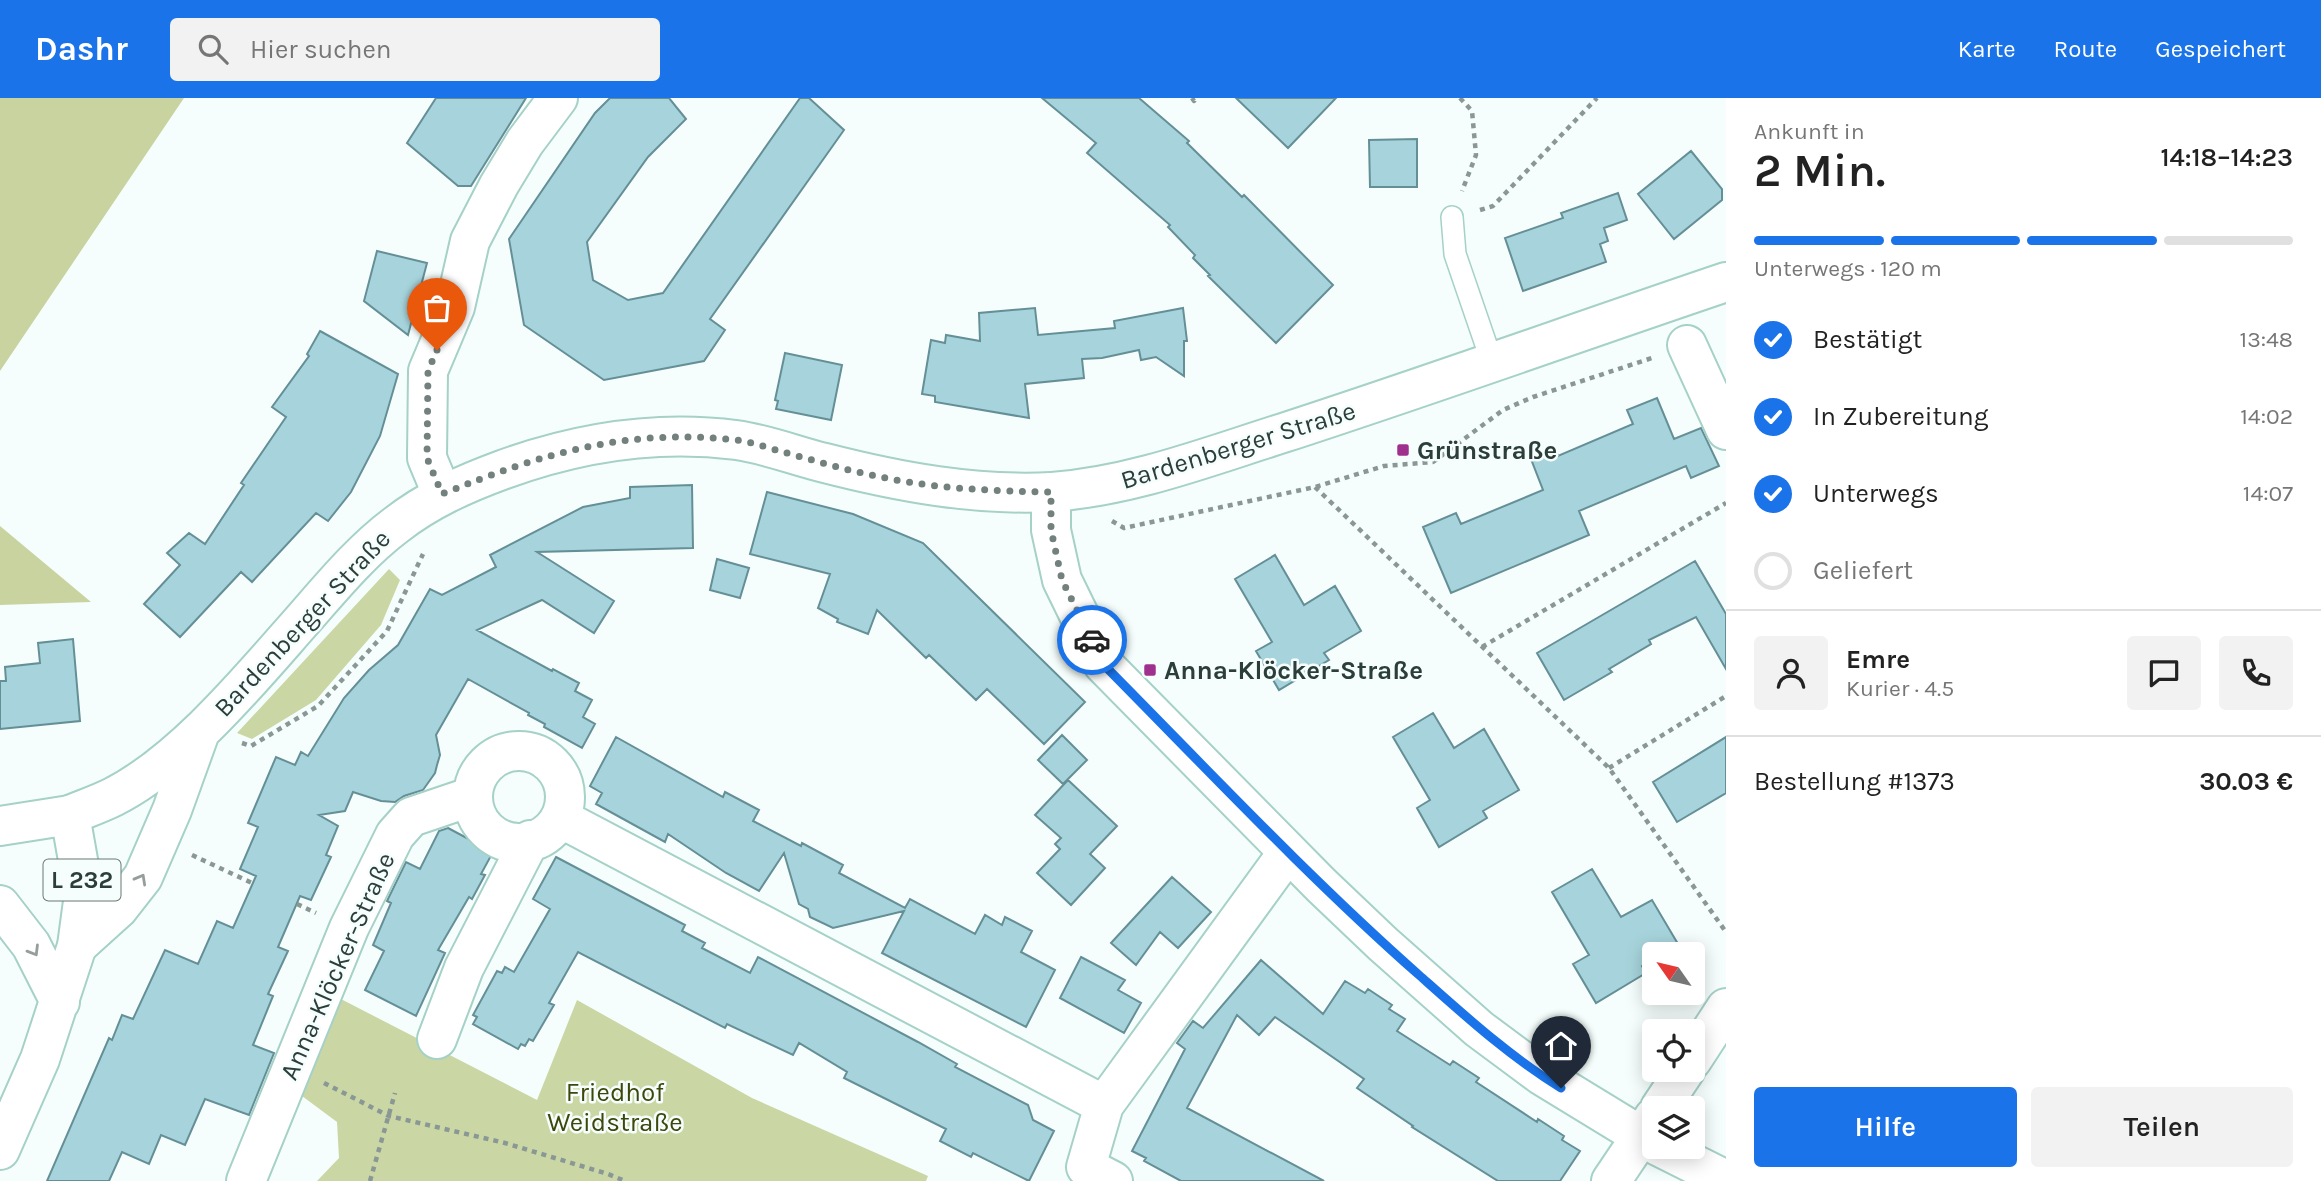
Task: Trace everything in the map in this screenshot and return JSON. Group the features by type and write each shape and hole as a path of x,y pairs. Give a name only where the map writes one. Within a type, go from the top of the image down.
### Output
{"street":[{"path":"442,494 427,458 428,371 455,307 470,242 525,142 558,98"},
{"name":"Bardenberger Straße","path":"70,814 110,799 131,786 160,766 201,730 338,578 395,525 442,494 559,452 628,439 690,436 741,440 880,477 946,489 1051,492 1132,481 1361,408 1726,282"},
{"path":"1688,345 1726,430"},
{"path":"1051,492 1051,530 1062,580 1103,664 1288,852 1383,944 1479,1029 1541,1075 1642,1125"},
{"path":"77,946 118,909 143,877 172,810 201,730"},
{"path":"437,1039 464,968 545,829 565,803 558,772 542,756 527,751 504,753 490,761 476,780 473,796 477,816 495,837 510,842 545,829 1104,1105"},
{"name":"Anna-Klöcker-Straße","path":"246,1181 349,928 395,835 411,817 473,796"},
{"name":"L 232","path":"0,826 70,814 84,894 77,946 60,1002 40,1059 0,1150"},
{"path":"1093,1177 1104,1105 1288,852"},
{"path":"0,905 31,945 60,1002"},
{"path":"1705,1040 1726,1008"},
{"path":"1611,1181 1642,1143"},
{"path":"1695,1159 1726,1180"}],"lane":[{"path":"1452,217 1455,254 1492,362"}],"path":[{"path":"1192,98 1194,101 1197,98"},
{"path":"1452,217 1476,155 1472,111 1460,98"},
{"path":"1452,217 1493,206 1597,98"},
{"path":"1051,492 1124,528 1315,487 1384,466 1433,462 1503,410 1533,397 1688,345"},
{"path":"1315,487 1609,768 1726,932"},
{"path":"1482,647 1726,503"},
{"path":"201,730 251,746 318,706 387,631 424,552"},
{"path":"1609,768 1726,696"},
{"path":"186,853 252,883"},
{"path":"292,1066 388,1116 505,1143 625,1181"},
{"path":"370,1181 395,1093"}],"green space":[{"path":"0,98 184,98 0,371"},
{"path":"0,526 91,602 0,605"},
{"path":"389,569 400,580 381,625 316,700 252,739 237,733"},
{"name":"Friedhof Weidstraße","path":"337,997 537,1100 577,1000 752,1098 928,1176 926,1181 317,1181 339,1158 337,1122 298,1093"}],"building":[{"path":"436,98 526,98 471,186 458,186 407,143"},
{"path":"610,98 669,98 686,119 648,157 587,242 593,280 628,300 663,293 800,98 809,98 844,130 710,319 725,330 704,361 604,380 524,325 509,239 595,113"},
{"path":"1042,98 1139,98 1189,141 1187,143 1242,197 1244,195 1333,285 1276,343 1208,276 1210,275 1193,258 1195,255 1168,227 1170,225 1087,153 1096,143"},
{"path":"1236,98 1336,98 1288,148"},
{"path":"1417,139 1417,187 1370,187 1369,140"},
{"path":"1691,151 1722,189 1722,200 1674,239 1638,194"},
{"path":"1618,193 1627,220 1604,228 1608,241 1600,244 1606,262 1523,291 1505,238 1563,218 1561,213"},
{"path":"377,251 427,263 408,335 364,301"},
{"path":"1035,308 1038,335 1115,328 1114,321 1183,308 1187,341 1184,341 1184,376 1156,357 1141,360 1139,350 1102,358 1082,359 1084,378 1025,384 1029,418 935,402 935,396 922,394 931,340 945,343 946,335 980,341 979,313"},
{"path":"320,331 398,374 380,436 351,492 328,521 316,513 252,582 241,572 180,637 144,604 180,565 167,553 189,533 205,544 244,485 241,483 286,417 272,407 309,356 307,354"},
{"path":"785,353 842,365 831,420 776,409 778,401 775,400"},
{"path":"1657,398 1674,439 1701,428 1719,466 1691,478 1686,466 1579,511 1589,535 1451,593 1423,527 1456,513 1461,524 1543,490 1531,459 1556,450 1558,456 1633,424 1627,410"},
{"path":"692,485 693,548 537,552 614,601 594,633 542,600 477,630 579,683 575,691 592,700 583,717 595,724 582,748 544,727 545,724 528,715 529,713 468,679 436,735 440,755 435,773 423,790 395,802 381,801 353,792 345,811 319,815 338,826 326,855 331,857 311,900 300,896 278,947 288,951 268,994 273,996 253,1045 274,1053 249,1115 205,1099 185,1145 161,1135 149,1164 122,1152 109,1181 47,1181 109,1038 112,1040 122,1015 133,1019 165,950 198,964 217,921 233,928 256,876 240,869 258,827 248,823 276,757 295,765 301,752 308,756 344,698 369,670 398,645 430,589 442,595 496,567 490,555 583,507 630,498 630,487"},
{"path":"767,492 853,514 923,543 1085,702 1044,744 987,689 976,700 929,655 926,658 877,610 868,634 837,622 838,619 818,608 830,574 750,554"},
{"path":"1275,555 1304,605 1335,586 1361,631 1324,653 1329,660 1279,690 1256,651 1272,642 1235,579"},
{"path":"717,559 749,568 740,598 710,590"},
{"path":"1695,561 1726,614 1726,669 1696,617 1649,640 1651,644 1609,669 1612,672 1564,700 1537,653"},
{"path":"73,639 80,721 0,729 0,681 6,681 5,667 40,663 38,643"},
{"path":"1433,713 1454,748 1484,729 1519,790 1483,811 1487,818 1439,847 1417,808 1430,800 1393,737"},
{"path":"1062,735 1087,760 1063,784 1038,760"},
{"path":"616,737 723,797 725,792 759,810 753,821 843,865 839,873 905,908 910,899 975,934 985,915 1002,925 1005,917 1032,931 1021,952 1055,970 1026,1027 882,953 904,911 833,928 810,917 808,909 799,904 784,853 759,891 726,873 668,834 665,842 596,804 602,793 590,786"},
{"path":"1726,737 1726,793 1677,822 1653,782"},
{"path":"1068,780 1117,826 1090,854 1105,868 1071,905 1037,873 1060,849 1055,844 1061,838 1035,815"},
{"path":"448,828 493,852 472,899 469,897 438,950 445,953 416,1016 365,990 384,951 373,945 391,903 387,901 406,862 420,869 439,831"},
{"path":"556,857 685,925 682,931 705,943 702,948 750,973 758,957 918,1042 957,1064 955,1067 1028,1105 1033,1120 1054,1131 1029,1181 973,1153 971,1157 940,1141 946,1129 844,1078 847,1072 799,1043 793,1055 727,1024 725,1028 578,952 549,1003 554,1005 533,1041 529,1039 525,1046 521,1044 518,1049 473,1024 477,1017 473,1015 497,971 502,973 505,967 514,972 550,909 533,899"},
{"path":"1592,869 1621,917 1652,900 1677,942 1642,942 1642,975 1596,1003 1573,964 1589,955 1552,892"},
{"path":"1172,877 1211,912 1178,948 1160,932 1136,965 1111,943"},
{"path":"1081,957 1125,980 1118,990 1141,1003 1124,1033 1060,998"},
{"path":"1261,960 1323,1014 1345,981 1365,993 1368,989 1392,1005 1389,1009 1405,1019 1397,1031 1450,1065 1453,1061 1479,1078 1476,1082 1537,1122 1538,1119 1564,1136 1562,1140 1580,1151 1560,1181 1498,1181 1412,1127 1357,1088 1364,1079 1275,1017 1259,1035 1237,1015 1187,1108 1324,1181 1181,1181 1144,1161 1146,1158 1132,1151 1185,1049 1177,1043 1193,1021 1203,1028"}],"way so far":[{"path":"437,350 428,371 427,458 442,494 559,452 628,439 690,436 741,440 880,477 946,489 1051,492 1051,530 1062,580 1092,640"}],"place":[{"name":"Grünstraße","path":"1403,450"},
{"name":"Anna-Klöcker-Straße","path":"1150,670"}],"route":[{"path":"1092,640 1103,664 1321,885 1479,1029 1561,1088"}]}
